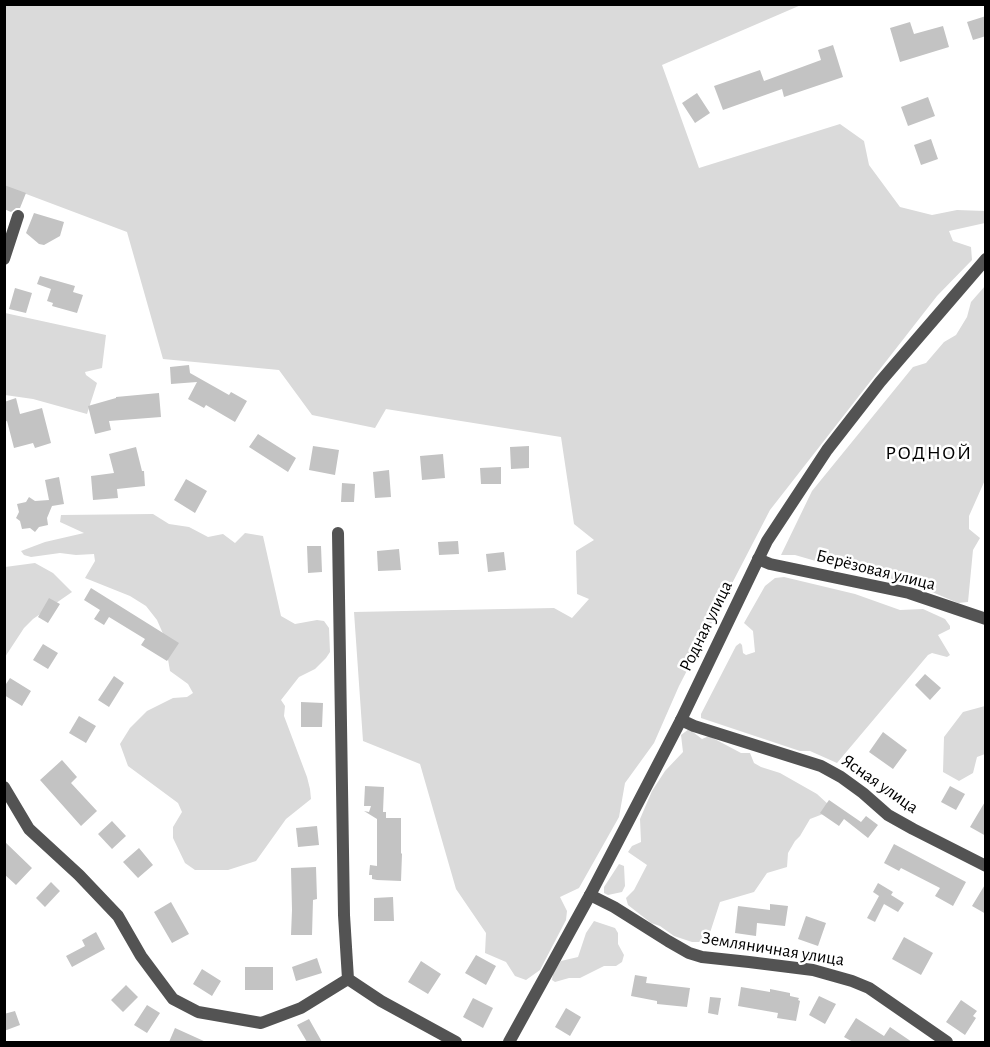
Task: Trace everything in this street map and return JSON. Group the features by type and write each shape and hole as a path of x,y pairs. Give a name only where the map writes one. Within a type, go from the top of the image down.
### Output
{"street":[{"path":"4,259 18,216"},
{"name":"Родная улица","path":"508,1042 590,895 681,720 767,542 827,450 880,382 986,259"},
{"path":"338,533 344,915 348,979"},
{"name":"Берёзовая улица","path":"758,559 770,564 909,593 986,619"},
{"name":"Ясная улица","path":"681,720 821,766 863,793 888,815 986,866"},
{"path":"4,787 28,829 79,875 118,916 141,956 173,999 198,1012 261,1023 301,1008 348,979"},
{"name":"Земляничная улица","path":"590,895 614,907 688,953 702,957 813,970 869,988 947,1042"},
{"path":"348,979 381,1001 456,1042"}],"shaded area":[{"path":"4,5 801,5 662,65 699,168 840,124 864,141 869,165 900,207 932,215 957,210 985,211 985,223 949,231 953,241 971,247 972,260 937,296 770,510 679,686 654,743 625,783 619,817 579,888 560,897 567,911 566,920 540,970 526,980 515,976 506,962 485,953 486,933 456,889 420,764 363,741 354,612 554,608 572,618 589,599 577,594 576,551 594,540 574,524 561,437 386,409 375,428 312,415 279,370 163,359 127,232 5,186"},
{"path":"985,286 985,480 969,516 969,529 980,538 973,550 968,602 958,603 932,592 926,584 906,584 861,568 840,568 795,555 781,555 812,491 913,367 926,363 944,342 956,335 967,317 971,302"},
{"path":"5,313 106,335 102,368 85,372 97,383 87,414 33,399 5,395"},
{"path":"153,514 169,524 189,527 208,537 223,534 235,543 245,533 263,536 281,616 295,624 324,621 329,628 330,652 326,658 315,669 299,677 281,700 285,706 284,716 307,777 311,799 286,819 256,861 228,870 195,870 185,863 173,838 173,827 182,812 178,803 128,766 120,744 130,728 147,711 173,698 187,697 193,693 188,684 170,671 164,636 157,620 146,606 130,596 85,578 95,561 94,554 60,553 31,557 24,555 21,551 45,542 84,533 60,522 61,515"},
{"path":"35,563 53,573 72,592 33,619 24,628 5,657 5,567"},
{"path":"784,577 855,594 900,610 923,609 945,619 950,626 950,629 938,635 950,655 947,657 932,653 928,655 837,763 810,751 800,751 701,718 736,646 740,643 746,655 755,652 753,631 744,623 765,586 775,578"},
{"path":"985,706 985,754 977,757 973,773 959,781 943,772 944,737 963,712"},
{"path":"689,729 702,739 709,736 741,753 750,753 754,763 780,773 817,794 829,805 823,814 810,819 795,841 788,853 787,867 767,873 754,892 720,902 707,942 692,942 674,936 660,926 651,923 628,905 626,898 634,890 647,865 628,852 632,846 641,842 640,819 652,791 665,771 683,752 681,735"},
{"path":"619,864 624,866 625,886 622,892 608,895 604,893 604,887"},
{"path":"594,921 615,928 618,933 618,944 624,955 622,962 616,966 604,966 580,978 555,982 552,980 553,973 561,961 578,957 586,933"}],"building":[{"path":"986,16 986,36 973,40 967,22"},
{"path":"910,22 914,34 943,26 949,47 900,62 890,28"},
{"path":"833,45 843,77 784,97 782,89 723,110 714,86 760,70 764,81 821,60 818,50"},
{"path":"697,93 710,113 695,123 682,103"},
{"path":"928,97 935,116 908,126 901,107"},
{"path":"931,139 938,159 921,165 914,145"},
{"path":"4,185 26,193 20,208 11,212 4,209"},
{"path":"34,213 64,222 60,236 44,245 39,244 26,233"},
{"path":"40,276 75,286 73,292 83,295 77,313 52,306 53,303 47,301 51,289 37,284"},
{"path":"15,288 32,293 26,313 9,309"},
{"path":"189,365 190,373 229,395 231,392 247,401 235,422 206,405 204,408 188,399 197,382 171,384 170,367"},
{"path":"159,393 161,417 109,421 111,430 95,434 88,406 116,397"},
{"path":"16,398 20,414 42,408 51,443 35,448 33,443 14,448 7,421 4,422 4,402"},
{"path":"258,434 296,458 288,472 249,447"},
{"path":"313,446 339,450 335,475 309,470"},
{"path":"529,446 529,468 511,469 510,447"},
{"path":"136,447 142,471 144,471 145,486 117,489 118,498 93,500 91,476 114,473 109,454"},
{"path":"443,454 445,478 422,480 420,456"},
{"path":"501,467 501,484 481,484 480,468"},
{"path":"389,470 391,497 375,498 373,472"},
{"path":"59,477 64,504 52,506 47,518 48,525 39,527 35,532 30,528 22,529 20,521 16,518 19,512 17,504 26,502 29,497 35,501 49,500 45,480"},
{"path":"186,479 207,491 195,513 174,500"},
{"path":"342,483 355,484 354,502 341,502"},
{"path":"458,541 459,554 439,555 438,542"},
{"path":"307,546 321,546 322,572 308,573"},
{"path":"399,549 401,570 378,571 377,551"},
{"path":"504,552 506,570 488,572 486,554"},
{"path":"91,588 179,643 167,661 141,645 145,639 109,617 104,625 94,619 100,610 84,600"},
{"path":"49,598 60,604 48,623 38,617"},
{"path":"43,644 58,653 48,669 33,660"},
{"path":"925,674 941,688 930,700 915,685"},
{"path":"114,676 124,683 109,707 98,700"},
{"path":"10,678 31,691 22,706 4,695 4,687"},
{"path":"301,702 323,703 322,727 301,727"},
{"path":"79,716 96,726 86,743 69,733"},
{"path":"883,732 907,750 893,769 869,752"},
{"path":"62,760 77,777 71,783 97,811 81,826 40,780"},
{"path":"365,786 384,787 383,812 386,812 386,818 401,818 401,881 377,880 372,879 372,875 369,875 370,865 377,866 377,819 364,811 369,812 371,806 364,806"},
{"path":"950,786 965,794 956,810 941,802"},
{"path":"829,800 861,822 866,816 878,825 868,838 844,819 839,826 820,813"},
{"path":"986,800 986,836 970,827"},
{"path":"112,821 126,836 112,849 98,834"},
{"path":"317,826 319,845 298,847 296,828"},
{"path":"4,841 32,868 16,885 4,874"},
{"path":"894,844 966,882 953,906 935,896 940,888 901,868 899,871 884,863"},
{"path":"139,848 153,865 138,878 123,862"},
{"path":"316,867 317,899 313,900 312,935 291,935 291,868"},
{"path":"51,882 60,891 45,907 36,898"},
{"path":"878,883 893,892 891,895 904,903 898,912 884,904 875,922 867,918 879,896 873,892"},
{"path":"986,883 986,914 972,906"},
{"path":"393,897 394,921 374,921 374,898"},
{"path":"171,902 189,934 172,943 154,912"},
{"path":"770,904 788,906 785,926 757,923 756,936 735,933 738,906 770,910"},
{"path":"806,916 826,923 818,946 798,939"},
{"path":"96,932 105,949 72,967 66,956 85,946 82,940"},
{"path":"904,937 933,953 921,975 892,959"},
{"path":"476,955 496,966 486,985 465,973"},
{"path":"317,958 322,973 296,981 292,967"},
{"path":"421,961 441,974 428,994 408,982"},
{"path":"245,967 273,967 273,990 245,990"},
{"path":"202,969 221,981 212,996 193,984"},
{"path":"635,975 647,977 646,983 690,988 687,1007 657,1004 657,1001 631,996"},
{"path":"126,985 138,997 123,1012 111,1000"},
{"path":"741,987 770,992 770,989 790,993 790,996 799,998 796,1021 777,1018 778,1013 738,1006"},
{"path":"819,996 836,1004 825,1024 809,1015"},
{"path":"710,997 721,998 718,1015 708,1013"},
{"path":"473,998 493,1008 483,1028 463,1017"},
{"path":"961,1000 977,1011 973,1016 976,1018 965,1035 946,1022"},
{"path":"147,1005 160,1013 147,1033 134,1025"},
{"path":"566,1008 581,1017 570,1036 555,1027"},
{"path":"15,1011 20,1025 4,1031 4,1014"},
{"path":"856,1018 884,1036 890,1027 912,1042 853,1042 844,1037"},
{"path":"309,1019 322,1042 307,1042 297,1025"},
{"path":"175,1028 206,1042 169,1042"}],"district":[{"name":"РОДНОЙ","path":"929,453"}]}
